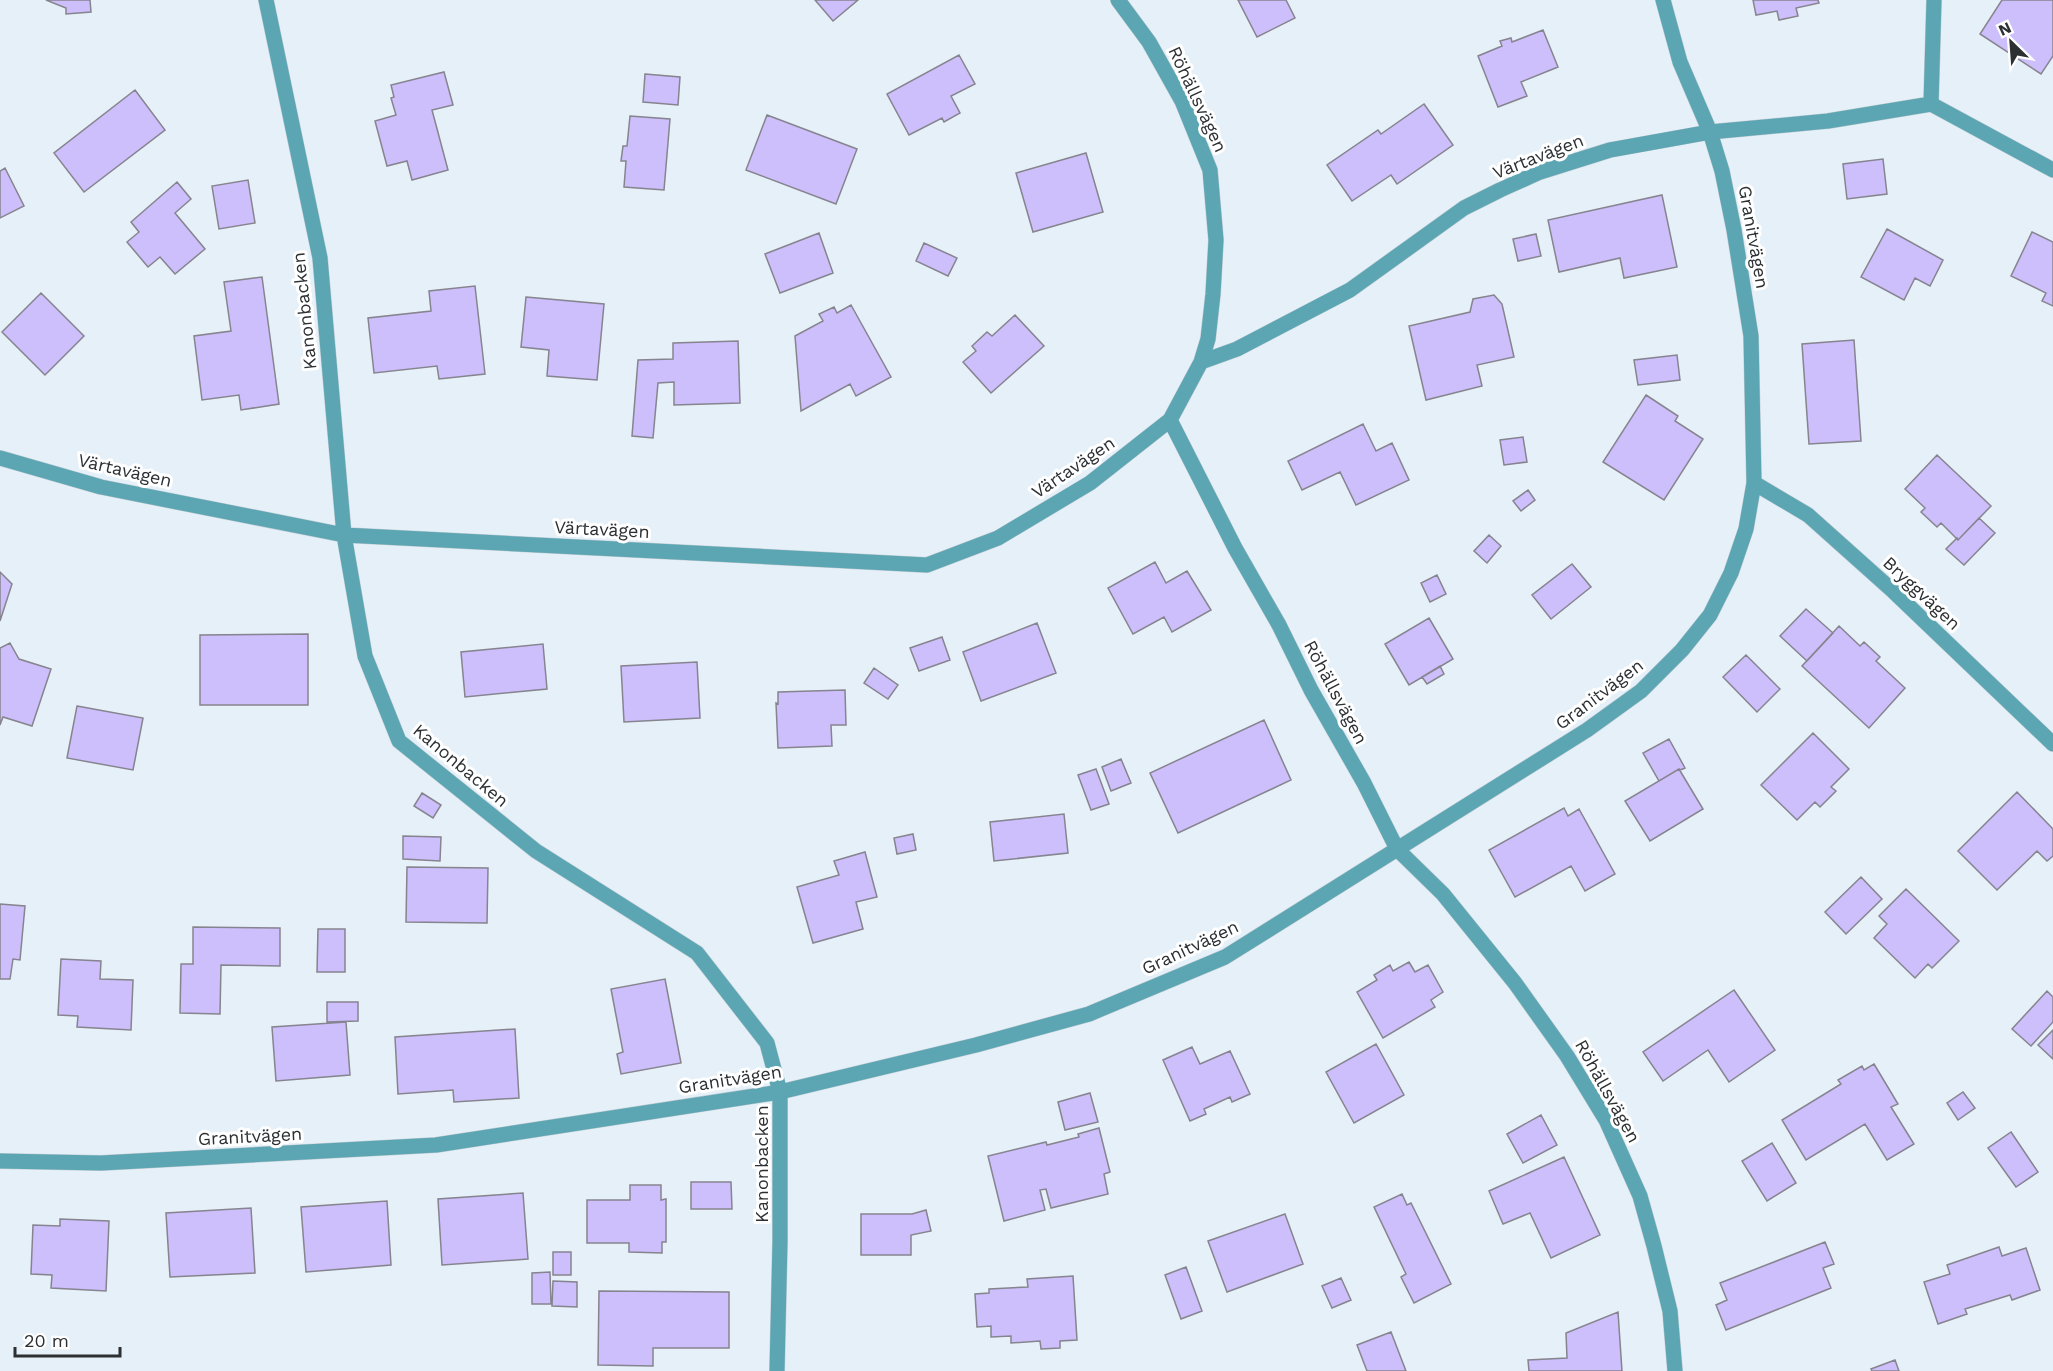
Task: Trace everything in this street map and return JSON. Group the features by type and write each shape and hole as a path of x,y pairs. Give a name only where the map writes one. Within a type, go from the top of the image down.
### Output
{"street":[{"name":"Kanonbacken","path":"266,0 320,258 344,535 365,656 399,741 536,851 697,953 767,1043 780,1092 777,1371"},
{"name":"Röhällsvägen","path":"1118,0 1149,42 1182,101 1210,170 1216,240 1208,339 1201,362 1170,420 1235,549 1279,625 1311,690 1364,783 1397,849 1443,894 1515,983 1567,1056 1606,1120 1640,1196 1654,1246 1670,1311 1675,1371"},
{"name":"Granitvägen","path":"0,1161 101,1163 436,1145 780,1092 890,1067 1089,1014 1225,957 1587,730 1641,691 1682,650 1710,615 1731,573 1746,529 1754,483 1751,336 1732,220 1722,171 1710,132 1680,62 1663,0"},
{"path":"1934,0 1931,104 2053,170"},
{"name":"Värtavägen","path":"1201,362 1237,349 1350,290 1464,208 1540,172 1610,150 1710,132 1828,120 1931,104"},
{"name":"Värtavägen","path":"0,458 101,487 344,535 927,565 998,538 1090,483 1170,420"},
{"name":"Bryggvägen","path":"1754,483 1808,515 1893,591 2053,744"}],"building":[{"path":"46,0 90,0 91,12 66,14 66,8"},
{"path":"815,0 858,0 833,21"},
{"path":"1238,0 1286,0 1295,18 1257,37"},
{"path":"1753,0 1818,0 1819,3 1796,8 1798,16 1779,20 1777,11 1756,15"},
{"path":"2002,0 2053,0 2053,56 2041,74 1980,34"},
{"path":"1543,30 1558,67 1521,82 1527,96 1498,107 1478,56 1502,46 1500,41 1511,38 1512,42"},
{"path":"959,55 975,84 951,96 960,113 944,122 942,118 909,135 887,94"},
{"path":"444,72 453,105 432,110 448,170 412,180 407,161 387,166 375,121 396,115 391,98 394,97 391,85"},
{"path":"645,74 680,77 678,105 643,102"},
{"path":"135,90 165,130 84,192 54,153"},
{"path":"1424,104 1453,145 1397,184 1391,175 1352,201 1327,165 1378,130 1381,134"},
{"path":"767,115 857,149 836,204 746,170"},
{"path":"630,116 670,119 664,190 624,187 626,161 621,161 623,146 627,146"},
{"path":"1086,153 1103,212 1033,232 1016,173"},
{"path":"1883,159 1887,194 1847,199 1843,164"},
{"path":"5,168 24,206 0,218 0,171"},
{"path":"248,180 255,223 219,229 212,186"},
{"path":"177,182 191,199 175,213 205,249 175,274 160,257 148,267 127,242 139,232 131,222"},
{"path":"1662,195 1677,267 1624,278 1620,258 1559,272 1548,220"},
{"path":"1887,229 1943,260 1930,286 1915,278 1904,300 1861,277"},
{"path":"2032,232 2053,242 2053,306 2042,301 2046,293 2011,276"},
{"path":"819,233 833,273 780,293 765,254"},
{"path":"1536,234 1541,256 1518,261 1513,239"},
{"path":"924,243 957,258 948,276 916,261"},
{"path":"262,277 279,404 241,410 239,395 202,400 194,336 231,331 224,282"},
{"path":"475,286 485,374 439,379 437,366 374,373 368,318 431,311 429,291"},
{"path":"41,293 84,336 45,375 2,332"},
{"path":"1494,295 1502,304 1514,357 1477,365 1482,386 1426,400 1409,326 1470,312 1473,299"},
{"path":"526,297 604,304 597,380 547,376 549,350 521,347"},
{"path":"851,305 891,377 856,396 850,384 801,411 795,336 823,321 819,314 834,307 837,313"},
{"path":"1015,315 1044,346 991,393 963,362 976,351 972,346 987,332 992,336"},
{"path":"1854,340 1861,441 1809,444 1802,344"},
{"path":"738,341 740,403 674,405 674,382 658,383 653,438 632,436 638,360 673,359 673,343"},
{"path":"1677,355 1680,380 1638,385 1634,360"},
{"path":"1646,395 1678,416 1675,421 1703,439 1664,500 1603,462"},
{"path":"1363,424 1376,451 1392,443 1409,480 1356,505 1340,472 1302,490 1288,461"},
{"path":"1523,437 1527,462 1504,465 1500,440"},
{"path":"1937,455 1991,506 1958,540 1941,523 1937,527 1921,512 1925,508 1905,489"},
{"path":"1528,490 1535,500 1521,511 1513,501"},
{"path":"1979,518 1995,533 1964,565 1946,549"},
{"path":"1489,535 1501,546 1487,563 1474,551"},
{"path":"1155,562 1166,583 1187,571 1211,610 1172,632 1164,617 1133,634 1108,588"},
{"path":"1572,564 1591,587 1551,619 1532,595"},
{"path":"0,572 12,584 0,621"},
{"path":"1437,575 1446,594 1430,602 1421,583"},
{"path":"1806,609 1833,633 1807,661 1780,636"},
{"path":"1429,618 1453,659 1409,685 1385,644"},
{"path":"1037,623 1056,673 981,701 963,652"},
{"path":"1839,626 1860,646 1864,642 1880,657 1876,661 1905,688 1869,728 1802,666"},
{"path":"308,634 308,705 200,705 200,635"},
{"path":"942,637 950,660 919,671 910,648"},
{"path":"10,643 19,659 51,669 32,726 3,717 0,725 0,648"},
{"path":"543,644 547,689 465,697 461,652"},
{"path":"1746,655 1780,689 1757,712 1723,677"},
{"path":"697,662 700,718 624,722 621,666"},
{"path":"1440,666 1444,674 1427,684 1422,677"},
{"path":"874,668 898,685 888,699 864,683"},
{"path":"845,690 846,725 831,725 832,746 778,748 776,703 778,704 778,692"},
{"path":"77,706 143,718 133,770 67,758"},
{"path":"1264,720 1291,780 1178,833 1150,773"},
{"path":"1813,733 1849,769 1831,787 1836,791 1820,807 1815,802 1797,820 1761,785"},
{"path":"1669,739 1685,768 1659,781 1643,753"},
{"path":"1121,759 1131,783 1111,791 1102,767"},
{"path":"1096,769 1109,804 1091,810 1078,775"},
{"path":"1679,769 1703,809 1650,841 1625,801"},
{"path":"2017,792 2053,829 2053,856 2047,861 2037,851 1997,890 1958,851"},
{"path":"422,793 441,805 433,818 414,806"},
{"path":"1564,808 1568,816 1579,809 1615,874 1585,891 1571,866 1515,897 1489,850"},
{"path":"1064,814 1068,853 994,861 990,822"},
{"path":"913,834 916,850 897,854 894,838"},
{"path":"403,836 441,837 440,861 403,859"},
{"path":"865,852 877,897 856,902 863,929 813,943 797,887 839,875 834,861"},
{"path":"407,867 488,868 487,923 406,922"},
{"path":"1861,877 1882,899 1846,934 1825,912"},
{"path":"1906,889 1959,941 1932,968 1928,964 1915,978 1874,938 1887,924 1879,916"},
{"path":"0,904 25,906 20,960 13,959 10,979 0,979"},
{"path":"193,927 280,928 280,966 221,965 220,1014 180,1013 181,964 193,964"},
{"path":"318,929 345,929 345,972 317,972"},
{"path":"61,959 101,961 100,979 133,980 131,1030 77,1027 78,1016 58,1015"},
{"path":"1409,962 1415,972 1428,965 1443,992 1431,1000 1435,1007 1383,1038 1357,992 1377,980 1374,975 1390,965 1393,971"},
{"path":"665,979 681,1063 621,1074 617,1054 623,1052 611,989"},
{"path":"1734,990 1775,1050 1729,1082 1708,1050 1663,1081 1643,1052"},
{"path":"2047,991 2053,997 2053,1022 2031,1046 2012,1029"},
{"path":"327,1002 358,1002 358,1021 327,1022"},
{"path":"346,1022 350,1075 276,1081 272,1027"},
{"path":"515,1029 519,1098 454,1102 453,1090 398,1094 395,1037"},
{"path":"2053,1030 2053,1059 2038,1045"},
{"path":"1376,1044 1404,1095 1354,1123 1326,1072"},
{"path":"1192,1047 1200,1064 1230,1051 1250,1094 1232,1102 1230,1097 1204,1109 1206,1114 1190,1121 1163,1060"},
{"path":"1874,1064 1898,1104 1891,1107 1914,1144 1887,1160 1865,1124 1806,1160 1782,1120 1841,1084 1838,1080 1862,1066 1864,1070"},
{"path":"1963,1092 1975,1108 1958,1120 1947,1103"},
{"path":"1090,1093 1098,1122 1065,1130 1058,1102"},
{"path":"1541,1115 1557,1145 1523,1163 1507,1134"},
{"path":"1099,1128 1110,1172 1104,1174 1108,1194 1051,1208 1046,1189 1040,1190 1045,1210 1004,1221 988,1156 1046,1142 1047,1145 1079,1137 1078,1134"},
{"path":"2011,1132 2038,1172 2016,1187 1988,1148"},
{"path":"1772,1143 1796,1183 1767,1201 1742,1161"},
{"path":"1564,1157 1600,1235 1551,1258 1530,1213 1503,1224 1489,1191"},
{"path":"691,1182 731,1182 732,1209 691,1209"},
{"path":"630,1185 661,1185 661,1200 666,1199 666,1242 662,1242 662,1253 629,1252 629,1243 587,1243 587,1200 630,1200"},
{"path":"523,1193 528,1259 442,1265 438,1199"},
{"path":"1402,1194 1407,1205 1411,1203 1451,1284 1414,1303 1401,1277 1406,1274 1374,1207"},
{"path":"387,1201 391,1265 306,1272 301,1207"},
{"path":"251,1208 255,1273 170,1277 166,1213"},
{"path":"926,1210 931,1231 911,1235 911,1255 861,1255 861,1214 912,1214"},
{"path":"1285,1214 1303,1264 1227,1292 1208,1241"},
{"path":"60,1219 109,1221 106,1291 51,1288 52,1275 31,1274 33,1225 60,1226"},
{"path":"1825,1242 1834,1264 1823,1268 1831,1288 1726,1330 1716,1305 1727,1300 1720,1283"},
{"path":"1999,1247 2002,1256 2026,1248 2040,1290 2012,1300 2010,1295 1965,1309 1967,1314 1938,1324 1924,1282 1950,1274 1947,1265"},
{"path":"553,1252 571,1252 571,1275 553,1275"},
{"path":"1186,1267 1202,1311 1181,1319 1165,1275"},
{"path":"550,1272 551,1304 532,1304 532,1273"},
{"path":"1073,1276 1077,1340 1060,1341 1060,1348 1041,1349 1040,1341 1011,1343 1011,1336 991,1337 991,1326 977,1327 975,1294 989,1293 989,1289 1028,1287 1027,1279"},
{"path":"1341,1278 1351,1300 1332,1308 1322,1286"},
{"path":"553,1281 577,1282 577,1307 552,1306"},
{"path":"599,1291 729,1292 729,1348 653,1348 653,1366 598,1365"},
{"path":"1618,1312 1622,1371 1529,1371 1528,1360 1567,1358 1566,1333"},
{"path":"1391,1332 1406,1371 1367,1371 1357,1345"},
{"path":"1895,1360 1899,1371 1872,1371 1871,1369"}]}
